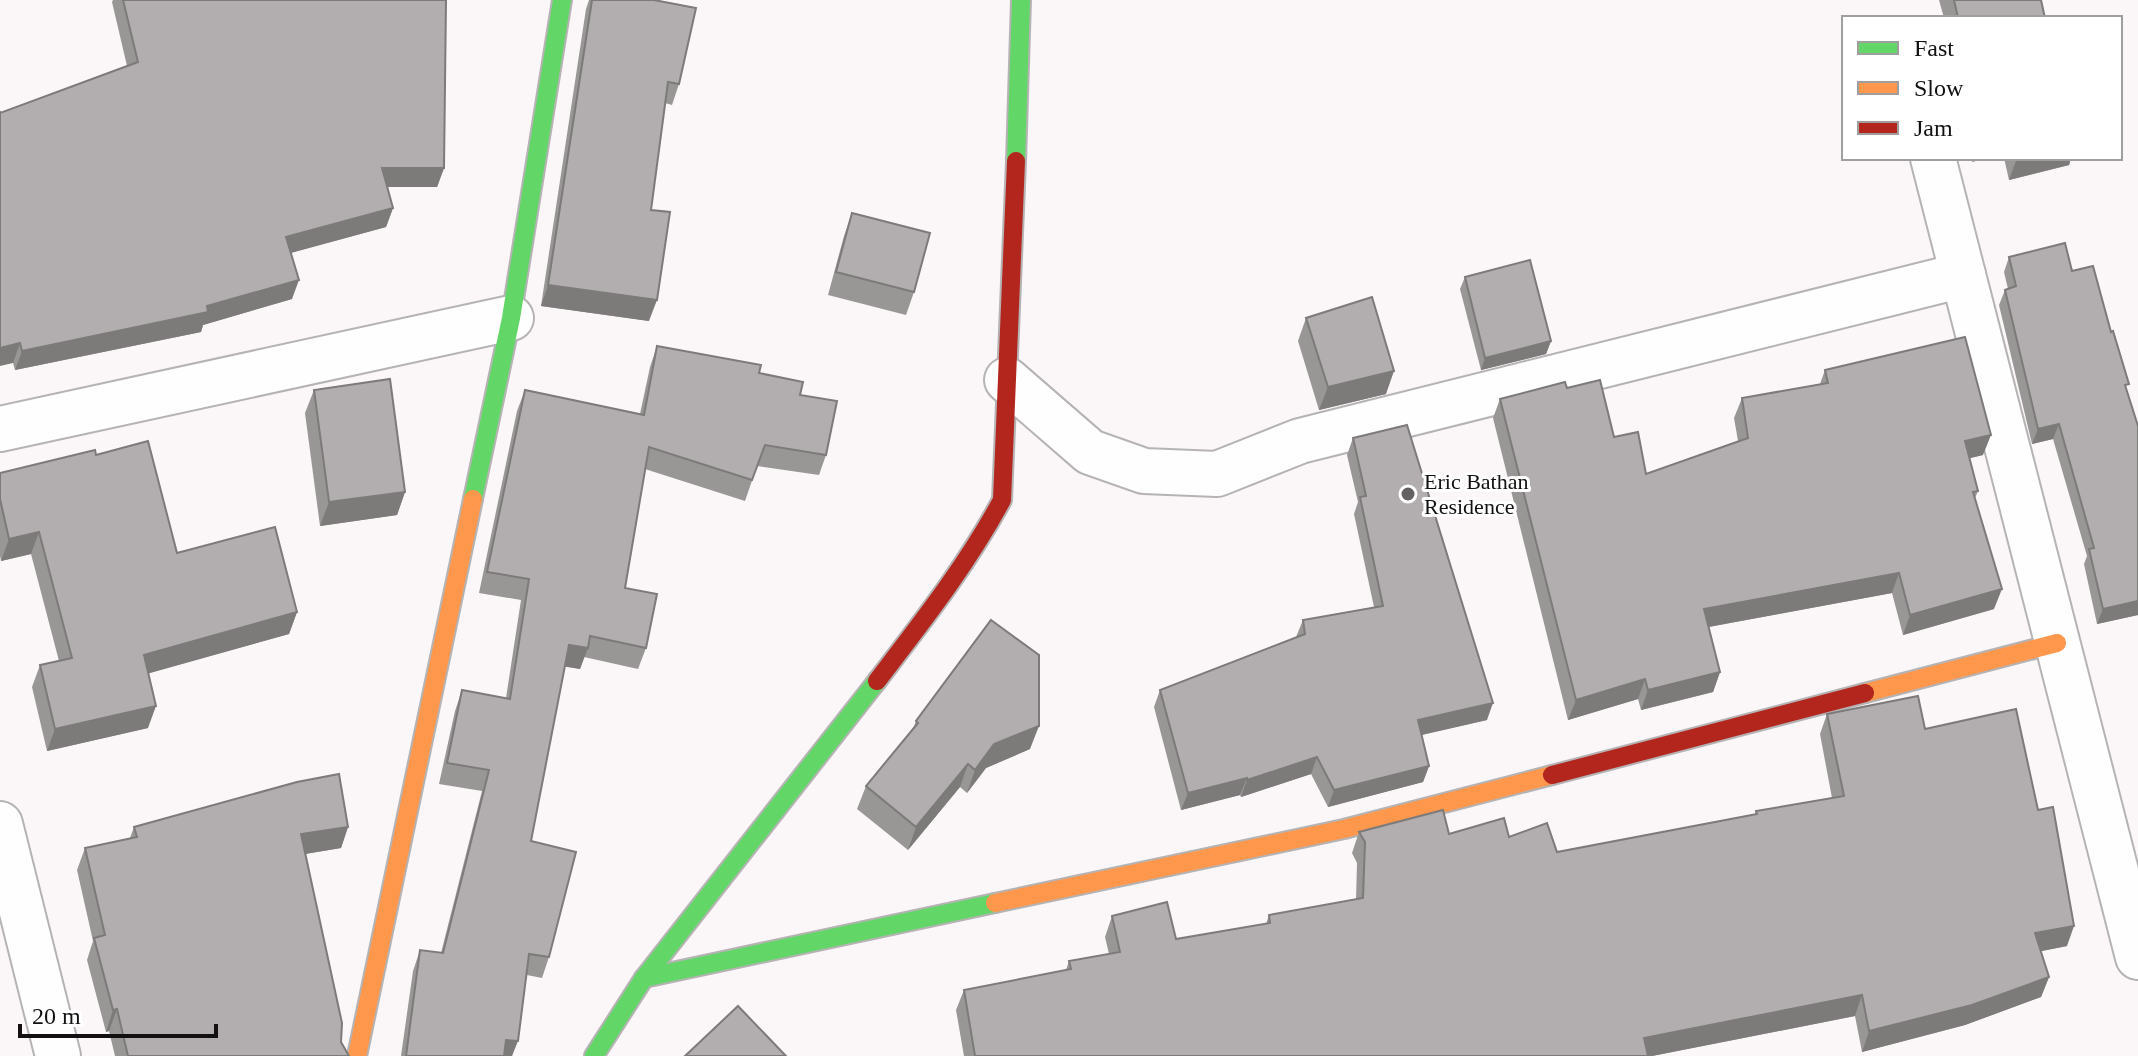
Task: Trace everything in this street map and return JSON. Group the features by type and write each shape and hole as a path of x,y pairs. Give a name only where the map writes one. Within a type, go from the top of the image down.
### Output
{"street":[{"path":"357,1056 511,318 562,0"},
{"path":"594,1056 644,978 945,593 980,541 1002,500 1011,329 1021,0"},
{"path":"1934,160 2138,957"},
{"path":"1007,380 1090,452 1144,471 1217,474 1300,441 1963,275"},
{"path":"0,429 511,318"},
{"path":"644,978 1344,829 2057,643"},
{"path":"0,824 58,1056"}],"building":[{"path":"123,0 446,0 444,168 382,168 393,208 286,237 299,280 207,306 208,312 22,351 20,343 0,348 0,113 138,62"},
{"path":"592,0 654,0 696,8 679,84 668,82 651,210 670,212 657,300 548,285"},
{"path":"1954,0 2041,0 2045,16 1958,16"},
{"path":"852,213 930,233 914,292 836,272"},
{"path":"2065,243 2072,271 2093,266 2129,384 2125,385 2138,426 2138,601 2103,609 2089,549 2094,548 2059,424 2038,429 2005,290 2016,286 2009,257"},
{"path":"1530,260 1551,341 1485,358 1465,277"},
{"path":"1372,297 1394,371 1328,387 1306,318"},
{"path":"1965,337 1991,435 1965,441 1978,491 1973,492 2002,589 1910,615 1899,573 1704,609 1720,672 1648,690 1645,679 1576,700 1500,399 1565,382 1567,388 1600,380 1614,437 1638,432 1646,474 1748,438 1742,398 1828,383 1825,370"},
{"path":"657,346 761,365 759,373 803,382 800,395 837,401 826,455 765,445 752,480 649,447 625,588 657,594 646,648 590,636 588,648 569,645 531,841 576,852 549,957 529,954 518,1041 506,1040 504,1056 406,1056 420,950 443,953 489,770 447,763 462,690 510,699 529,579 487,572 525,390 644,415"},
{"path":"390,379 405,492 329,502 314,390"},
{"path":"1407,425 1493,703 1418,720 1429,766 1334,790 1317,757 1247,780 1188,793 1160,690 1305,634 1303,620 1383,606 1360,497 1366,496 1353,438"},
{"path":"148,441 177,553 275,527 297,612 144,655 156,706 55,729 40,665 72,658 39,532 9,539 0,499 0,473 95,450 96,455"},
{"path":"991,620 1039,655 1039,726 994,744 975,770 968,764 916,827 866,786 918,723 916,721"},
{"path":"1918,696 1925,729 2016,709 2038,810 2053,807 2074,926 2035,933 2049,977 1972,1005 1869,1031 1862,995 1644,1038 1648,1056 975,1056 964,990 1071,969 1069,961 1120,952 1112,916 1167,902 1176,939 1270,923 1269,915 1363,898 1365,842 1359,832 1443,810 1449,834 1504,818 1509,837 1547,823 1557,852 1844,796 1827,714"},
{"path":"339,774 348,827 301,834 342,1023 341,1042 349,1056 128,1056 117,1009 113,1010 94,938 105,935 85,848 137,837 134,827 297,782"},
{"path":"738,1006 786,1056 685,1056"}],"traffic: fast":[{"path":"473,499 511,318 562,0"},
{"path":"1016,161 1021,0"},
{"path":"594,1056 644,978 877,681"},
{"path":"644,978 995,903"}],"traffic: slow":[{"path":"357,1056 473,499"},
{"path":"1865,693 2057,643"},
{"path":"995,903 1344,829 1552,775"}],"traffic: jam":[{"path":"877,681 959,570 1002,500 1016,161"},
{"path":"1552,775 1865,693"}],"place":[{"name":"Eric Bathan Residence","path":"1408,494"}]}
